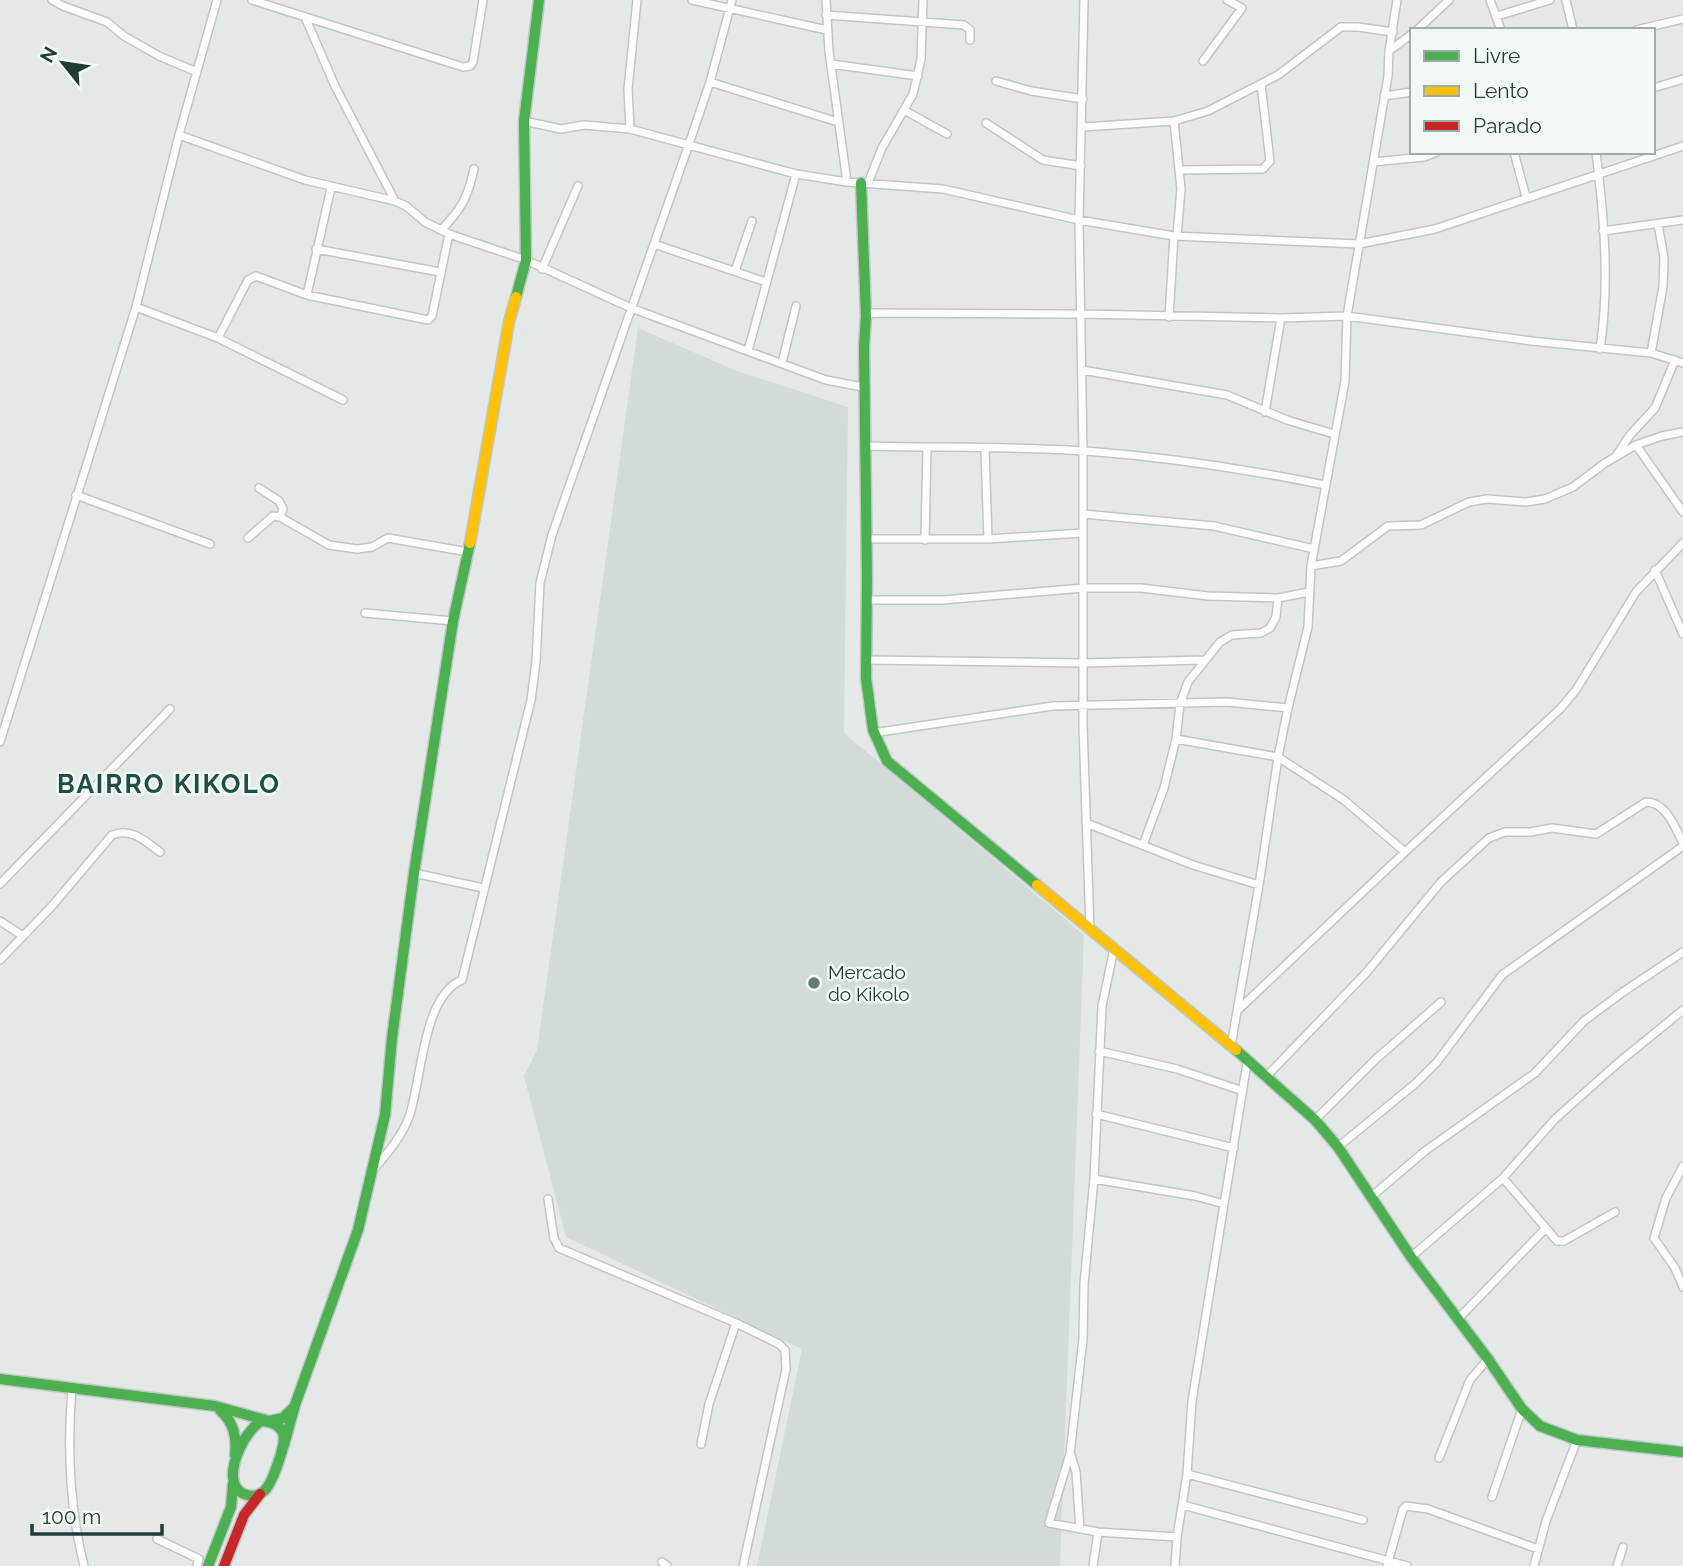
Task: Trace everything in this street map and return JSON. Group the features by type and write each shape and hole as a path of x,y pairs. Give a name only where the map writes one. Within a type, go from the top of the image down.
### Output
{"street":[{"path":"52,0 107,22 124,36 150,51 197,72"},
{"path":"0,742 136,307 216,0"},
{"path":"251,0 463,67 470,66 473,62 483,0"},
{"path":"224,1566 244,1515 267,1487 284,1444 295,1405 358,1230 385,1115 392,1038 414,873 453,621 509,322 526,260 524,121 539,0"},
{"path":"630,129 628,89 638,0"},
{"path":"692,0 731,4 827,30"},
{"path":"826,0 827,30 846,182"},
{"path":"923,0 922,51 913,94 864,183 866,316 863,387 866,446 867,706 878,747 887,761 1231,1046 1247,1063 1315,1120 1338,1147 1411,1257 1522,1409 1540,1426 1577,1440 1683,1452"},
{"path":"1084,0 1079,220 1083,706 1090,929"},
{"path":"1203,61 1244,4 1227,0"},
{"path":"1231,1046 1278,757 1308,627 1311,566 1345,381 1347,316 1384,96 1397,0"},
{"path":"1419,28 1449,0"},
{"path":"1490,0 1501,28"},
{"path":"1497,16 1550,0"},
{"path":"1566,0 1573,28"},
{"path":"373,1171 410,1115 422,1053 430,1024 442,998 453,984 462,980 531,699 536,662 540,583 552,535 710,82 731,4"},
{"path":"826,15 964,25 970,30 970,40"},
{"path":"305,17 335,86 395,201"},
{"path":"1645,28 1683,19"},
{"path":"1083,127 1174,121 1208,111 1278,75 1341,27 1393,32"},
{"path":"1389,51 1410,35"},
{"path":"831,64 918,76"},
{"path":"1655,87 1683,79"},
{"path":"996,81 1031,91 1083,99"},
{"path":"710,82 838,122"},
{"path":"1180,170 1263,169 1268,165 1270,161 1261,84"},
{"path":"1384,96 1410,92"},
{"path":"904,110 947,134"},
{"path":"524,121 561,129 584,125 630,129 796,174 846,182 943,189 1079,220 1175,236 1359,244 1436,229 1683,146"},
{"path":"1169,317 1180,170 1174,121"},
{"path":"986,122 1043,160 1081,166"},
{"path":"179,135 331,188 395,201 445,232 526,260 631,308 826,380 863,387"},
{"path":"1373,162 1432,154"},
{"path":"1515,154 1526,197"},
{"path":"1596,154 1606,297 1600,349"},
{"path":"218,338 251,278 256,276 307,295 428,320 432,316 445,232 468,196 474,169"},
{"path":"748,351 796,174"},
{"path":"542,269 578,186"},
{"path":"307,295 331,188"},
{"path":"1603,232 1683,220"},
{"path":"734,271 752,221"},
{"path":"1651,353 1663,287 1664,258 1658,224"},
{"path":"654,244 766,282"},
{"path":"316,249 440,272"},
{"path":"782,363 796,306"},
{"path":"136,307 218,338 343,400"},
{"path":"866,316 872,313 1281,318 1347,316 1600,349 1651,353 1679,362 1654,408 1615,457"},
{"path":"1265,412 1281,318"},
{"path":"1082,370 1217,392 1237,398 1265,412 1334,434"},
{"path":"1311,566 1340,561 1388,526 1421,524 1469,502 1487,499 1526,502 1545,499 1573,487 1636,445 1683,432"},
{"path":"1636,445 1683,512"},
{"path":"866,446 1083,451 1202,463 1325,485"},
{"path":"925,540 927,447"},
{"path":"985,449 988,539"},
{"path":"259,488 279,501 283,509 280,516"},
{"path":"76,495 210,544"},
{"path":"1083,514 1202,524 1314,549"},
{"path":"248,538 269,518 280,516 329,545 357,549 372,547 388,538 468,552"},
{"path":"867,539 988,539 1083,533"},
{"path":"1237,1010 1570,699 1636,592 1683,543"},
{"path":"1655,570 1683,634"},
{"path":"867,600 943,600 1083,589 1141,589 1208,596 1278,598 1309,593"},
{"path":"1143,845 1161,800 1176,739 1180,704 1188,682 1220,642 1232,635 1261,633 1270,628 1276,617 1278,598"},
{"path":"365,613 453,621"},
{"path":"866,660 1083,663 1204,660"},
{"path":"873,733 1053,706 1227,702 1288,708"},
{"path":"0,884 170,709"},
{"path":"1176,739 1278,757 1344,800 1405,852"},
{"path":"1265,1078 1366,973 1441,882 1489,838 1505,832 1531,832 1552,828 1596,834 1646,802 1653,802 1667,813 1683,844 1502,975 1437,1062 1416,1083 1338,1147"},
{"path":"1086,823 1193,865 1259,885"},
{"path":"0,960 52,906 112,835 121,831 129,832 160,852"},
{"path":"414,873 483,888"},
{"path":"0,921 23,936"},
{"path":"1114,949 1102,1006 1098,1051 1094,1179 1084,1284 1083,1339 1070,1454 1049,1523 1098,1532 1177,1537"},
{"path":"1371,1197 1424,1151 1535,1073 1584,1021 1683,952"},
{"path":"1315,1120 1441,1002"},
{"path":"1411,1257 1503,1178 1555,1119 1683,1010"},
{"path":"1098,1051 1177,1069 1243,1091"},
{"path":"1175,1566 1187,1474 1192,1401 1247,1063"},
{"path":"1096,1114 1234,1148"},
{"path":"1683,1166 1666,1198 1654,1238 1671,1261 1683,1287"},
{"path":"1503,1178 1557,1241 1564,1241 1615,1212"},
{"path":"1094,1179 1195,1196 1224,1204"},
{"path":"548,1199 554,1238 559,1248 736,1323 779,1344 785,1350 786,1369 743,1566"},
{"path":"1458,1319 1545,1229"},
{"path":"701,1444 709,1404 736,1323"},
{"path":"1439,1458 1469,1380 1488,1359"},
{"path":"0,1379 215,1406 269,1421 280,1427 284,1444"},
{"path":"72,1388 69,1441 71,1473 75,1523 84,1566"},
{"path":"263,1492 251,1496 245,1494 235,1487 232,1478 251,1427 262,1421 283,1418 295,1405"},
{"path":"208,1566 231,1507 236,1436 230,1419 215,1406"},
{"path":"1492,1497 1522,1409"},
{"path":"1534,1566 1556,1490 1577,1440"},
{"path":"1070,1454 1076,1472 1080,1529"},
{"path":"1187,1474 1363,1520"},
{"path":"1183,1505 1387,1563 1407,1566"},
{"path":"1387,1563 1406,1506 1429,1509 1538,1549"},
{"path":"1093,1566 1098,1532"},
{"path":"157,1539 198,1559 197,1566"},
{"path":"1617,1566 1623,1547"}],"shaded area":[{"name":"Mercado do Kikolo","path":"638,328 737,371 848,407 844,733 1084,935 1060,1566 757,1566 802,1349 566,1237 524,1076 537,1050"}],"traffic: fast":[{"path":"516,297 526,260 524,121 539,0"},
{"path":"861,183 866,316 866,678 873,730 887,761 1037,885"},
{"path":"284,1445 295,1405 358,1230 385,1115 392,1038 414,873 453,621 470,543"},
{"path":"1236,1050 1315,1120 1338,1147 1411,1257 1522,1409 1540,1426 1577,1440 1683,1452"},
{"path":"0,1379 215,1406 269,1421 283,1418 294,1407"},
{"path":"220,1410 229,1420 233,1431 235,1455"},
{"path":"262,1421 278,1426 282,1431 284,1444 269,1486 260,1494 249,1496 237,1488 233,1479 236,1456 248,1434 262,1421"},
{"path":"208,1566 231,1507 233,1484"}],"traffic: slow":[{"path":"470,543 509,322 516,297"},
{"path":"1037,885 1236,1050"}],"traffic: jam":[{"path":"224,1566 244,1515 260,1494"}],"place":[{"name":"Mercado do Kikolo","path":"814,983"}],"district":[{"name":"BAIRRO KIKOLO","path":"169,784"}]}
